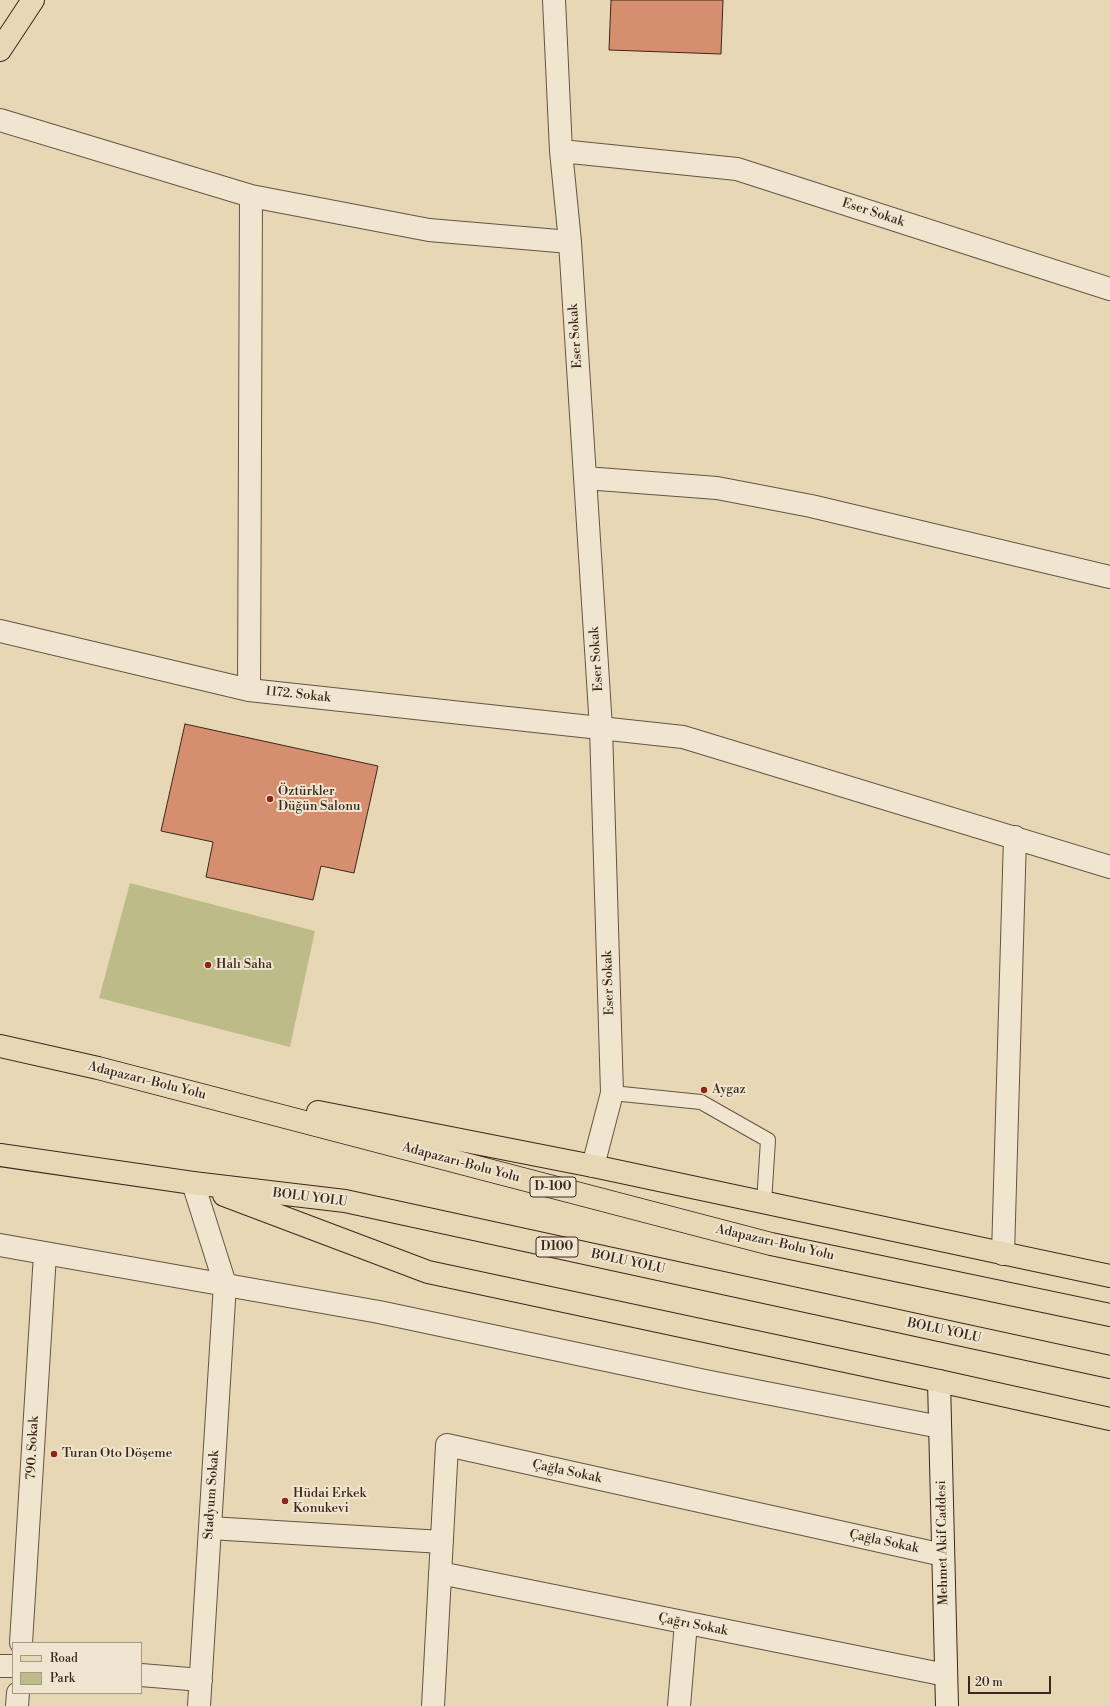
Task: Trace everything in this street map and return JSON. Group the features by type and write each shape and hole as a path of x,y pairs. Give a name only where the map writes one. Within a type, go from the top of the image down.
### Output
{"main road":[{"path":"0,50 33,0"},
{"name":"Adapazarı-Bolu Yolu","path":"0,1046 98,1068 771,1244 1110,1315"},
{"path":"98,1068 593,1166 1110,1276"},
{"name":"BOLU YOLU","path":"0,1155 193,1183 345,1201 1110,1367"},
{"path":"193,1183 428,1272 939,1381 1110,1422"}],"street":[{"name":"Eser Sokak","path":"554,0 561,151 570,242 601,728 612,1093 593,1166"},
{"path":"0,120 251,196 429,230 570,242"},
{"name":"Eser Sokak","path":"561,151 736,169 1110,289"},
{"path":"249,690 251,196"},
{"path":"585,478 717,488 811,506 1110,577"},
{"name":"1172. Sokak","path":"0,631 249,690 683,737 1110,867"},
{"path":"1003,1254 1015,837"},
{"path":"193,1183 226,1284"},
{"path":"0,1245 379,1312 705,1381 940,1427"},
{"name":"790. Sokak","path":"21,1642 45,1254"},
{"name":"Stadyum Sokak","path":"199,1706 226,1284"},
{"name":"Mehmet Akif Caddesi","path":"939,1381 947,1706"},
{"name":"Çağla Sokak","path":"433,1706 446,1445 943,1555"},
{"path":"210,1528 442,1542"},
{"name":"Çağrı Sokak","path":"440,1572 946,1675"},
{"path":"679,1706 686,1623"},
{"path":"0,1666 12,1666"},
{"path":"142,1675 201,1680"},
{"path":"17,1706 18,1694"}],"lane":[{"path":"612,1093 701,1102 768,1140 764,1203"}],"green space":[{"name":"Halı Saha","path":"130,883 315,931 290,1047 99,998"}],"building":[{"path":"611,0 723,0 721,54 609,50"},
{"name":"Öztürkler Düğün Salonu","path":"185,724 378,766 354,873 321,866 313,900 206,877 213,842 161,831"}],"place":[{"name":"Öztürkler Düğün Salonu","path":"270,799"},
{"name":"Halı Saha","path":"208,965"},
{"name":"Aygaz","path":"704,1090"},
{"name":"Turan Oto Döşeme","path":"54,1454"},
{"name":"Hüdai Erkek Konukevi","path":"285,1501"}]}
